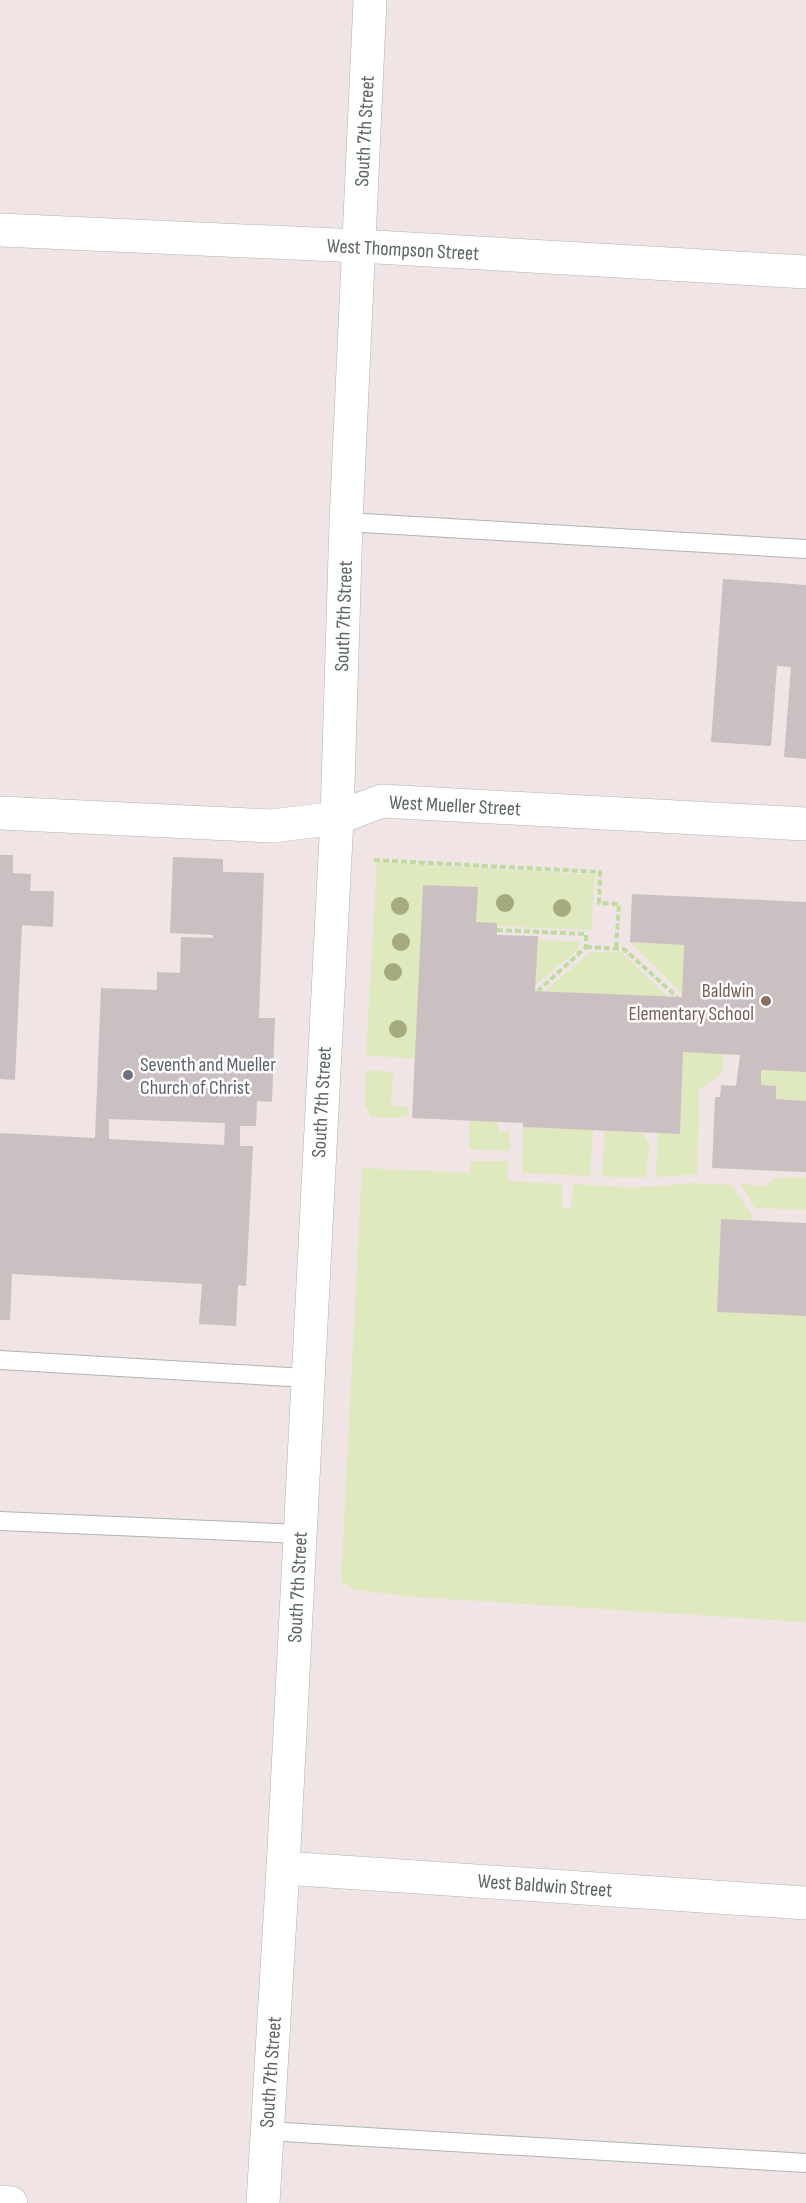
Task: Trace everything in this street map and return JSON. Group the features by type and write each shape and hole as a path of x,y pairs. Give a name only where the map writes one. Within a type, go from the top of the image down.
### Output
{"street":[{"name":"South 7th Street","path":"263,2203 283,1868 337,818 346,522 370,0"},
{"name":"West Thompson Street","path":"0,230 359,246 806,272"},
{"name":"West Mueller Street","path":"0,813 272,826 337,818 382,801 806,824"},
{"name":"West Baldwin Street","path":"283,1868 806,1903"},
{"path":"0,2202 11,2203"}],"lane":[{"path":"346,522 806,549"},
{"path":"0,1360 307,1378"},
{"path":"0,1521 300,1534"},
{"path":"267,2131 806,2163"}],"path":[{"path":"374,860 600,872 599,903 619,904 616,949"},
{"path":"497,930 586,934 586,947"},
{"path":"538,991 586,947 624,949 677,997"}],"green space":[{"path":"377,862 595,875 591,930 497,926 497,923 476,922 477,887 423,885 415,1059 366,1055"},
{"path":"537,940 579,942 579,949 535,985"},
{"path":"630,942 684,945 682,994"},
{"path":"591,952 621,952 668,997 545,991"},
{"path":"683,1052 723,1054 722,1073 699,1090 697,1174 656,1177 658,1133 680,1134"},
{"path":"366,1070 393,1072 391,1106 408,1107 407,1117 371,1117 365,1106"},
{"path":"761,1070 806,1072 806,1101 776,1099 776,1086 761,1085"},
{"path":"470,1120 498,1122 498,1132 510,1132 510,1151 469,1149"},
{"path":"523,1127 593,1130 590,1176 522,1173"},
{"path":"605,1131 643,1133 649,1144 646,1177 602,1176"},
{"path":"471,1161 508,1161 507,1181 562,1184 562,1208 571,1209 573,1184 632,1188 691,1183 731,1185 751,1214 752,1221 721,1220 717,1312 806,1316 806,1622 416,1597 355,1590 341,1581 362,1168 470,1173"},
{"path":"773,1178 806,1178 806,1210 755,1208 740,1184 768,1186"}],"building":[{"path":"723,579 806,585 806,759 784,757 791,667 777,666 771,746 711,742"},
{"path":"0,855 13,855 13,873 31,874 30,891 54,891 53,927 22,925 15,1080 0,1079"},
{"path":"173,857 223,859 223,872 264,873 259,1018 275,1018 272,1102 257,1101 256,1126 240,1126 240,1146 253,1146 246,1286 238,1285 236,1326 199,1324 202,1284 12,1274 10,1320 0,1320 0,1133 95,1138 101,988 157,990 157,972 180,973 181,937 213,938 213,935 170,933","holes":["109,1119 225,1123 224,1145 109,1139"]},
{"path":"423,885 478,887 476,922 497,923 497,935 538,936 535,991 682,997 684,945 630,942 632,894 806,902 806,1072 761,1070 761,1085 776,1086 776,1099 806,1101 806,1172 712,1168 715,1097 720,1097 721,1085 736,1086 740,1055 683,1052 680,1134 523,1127 523,1123 412,1118"},
{"path":"721,1219 806,1223 806,1316 717,1312"}],"place":[{"name":"Baldwin Elementary School","path":"766,1001"},
{"name":"Seventh and Mueller Church of Christ","path":"128,1075"}]}
